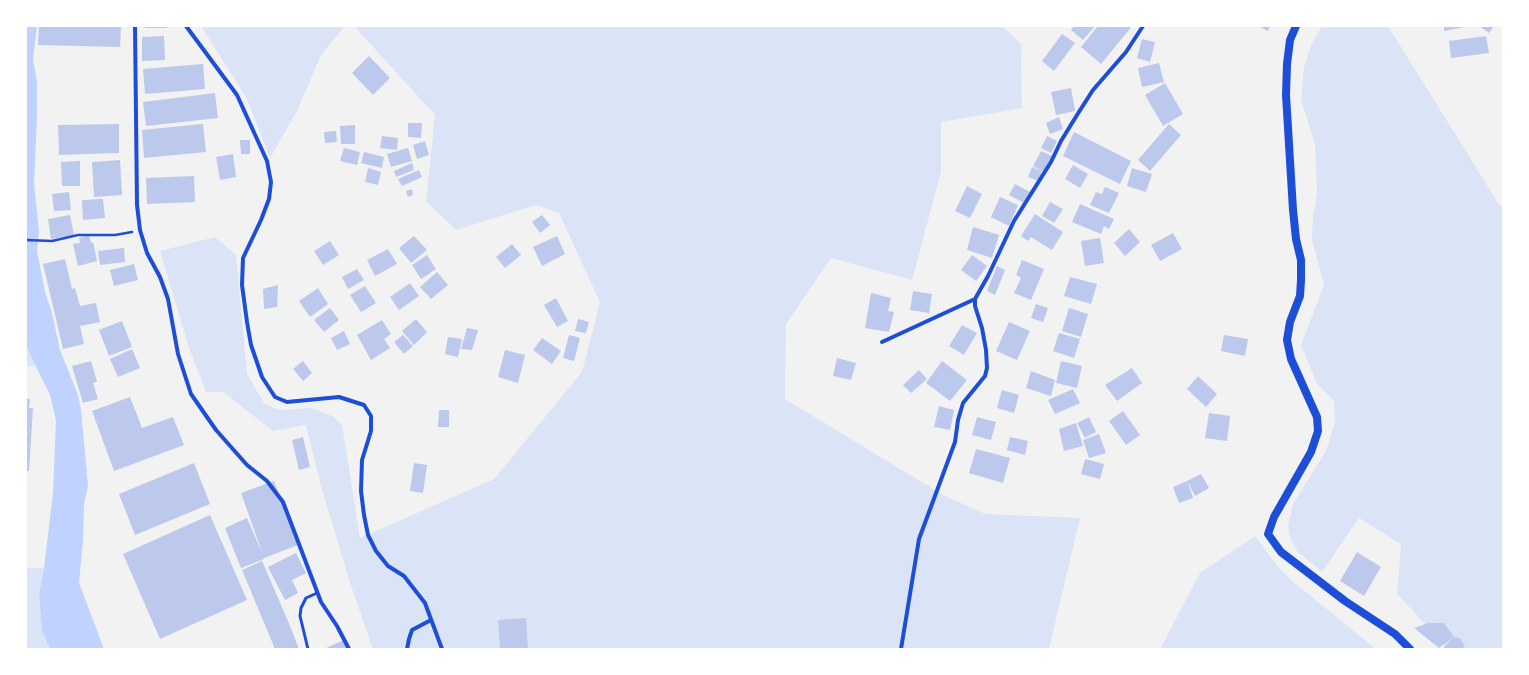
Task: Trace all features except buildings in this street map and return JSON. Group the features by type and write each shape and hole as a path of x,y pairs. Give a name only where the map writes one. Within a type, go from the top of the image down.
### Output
{"main road":[{"path":"1296,26 1290,40 1287,64 1286,95 1293,210 1296,239 1301,260 1302,280 1300,296 1290,322 1287,340 1291,359 1317,417 1318,431 1311,452 1274,517 1268,534 1281,552 1333,593 1395,634 1410,649"}],"street":[{"path":"135,26 137,205 140,230 147,253 160,277 168,299 178,354 191,394 226,443 267,481 283,502 321,602 337,626 349,649"},
{"path":"186,26 237,95 267,161 272,182 269,199 261,220 243,258 242,285 246,322 251,345 262,377 275,397 287,402 339,398 364,405 371,416 371,431 362,460 361,491 368,535 376,552 388,566 404,576 425,603 442,649"},
{"path":"901,649 919,539 955,442 962,403 985,376 986,372 986,350 982,328 975,306 975,299 988,276 1014,221 1051,162 1069,128 1093,90 1126,52 1143,26"},
{"path":"882,342 975,299"},
{"path":"407,649 412,630 431,620"}],"lane":[{"path":"308,649 300,616 301,608 306,598 317,593"}],"path":[{"path":"26,240 52,241 78,235 115,235 140,230"}],"shaded area":[{"path":"201,26 345,26 321,55 297,111 270,158 247,99"},
{"path":"354,26 1002,26 1021,44 1022,108 941,122 941,172 912,280 831,258 786,324 785,399 943,495 985,514 1080,518 1049,649 373,649 351,586 321,486 306,425 273,431 223,392 206,392 189,348 160,251 215,237 236,255 247,374 264,403 279,410 312,408 332,416 342,425 360,538 494,479 582,372 600,302 559,213 536,205 456,230 426,201 435,115"},
{"path":"1322,26 1388,26 1498,203 1503,208 1503,649 1447,649 1397,594 1401,544 1359,518 1322,572 1297,551 1290,537 1288,525 1293,504 1326,451 1335,422 1334,401 1317,384 1301,345 1324,285 1312,240 1313,217 1317,194 1315,144 1301,100 1304,67 1311,45"},
{"path":"26,346 36,365 26,367"},
{"path":"1255,536 1275,563 1291,580 1376,649 1160,649 1200,573"},
{"path":"26,568 44,568 39,594 42,631 50,649 26,649"}],"water":[{"path":"26,26 37,26 33,60 37,81 34,184 39,231 37,251 45,292 52,313 60,350 78,395 81,410 88,486 84,503 83,540 79,583 104,649 50,649 42,631 39,594 44,568 53,493 56,420 50,395 26,346"}]}
